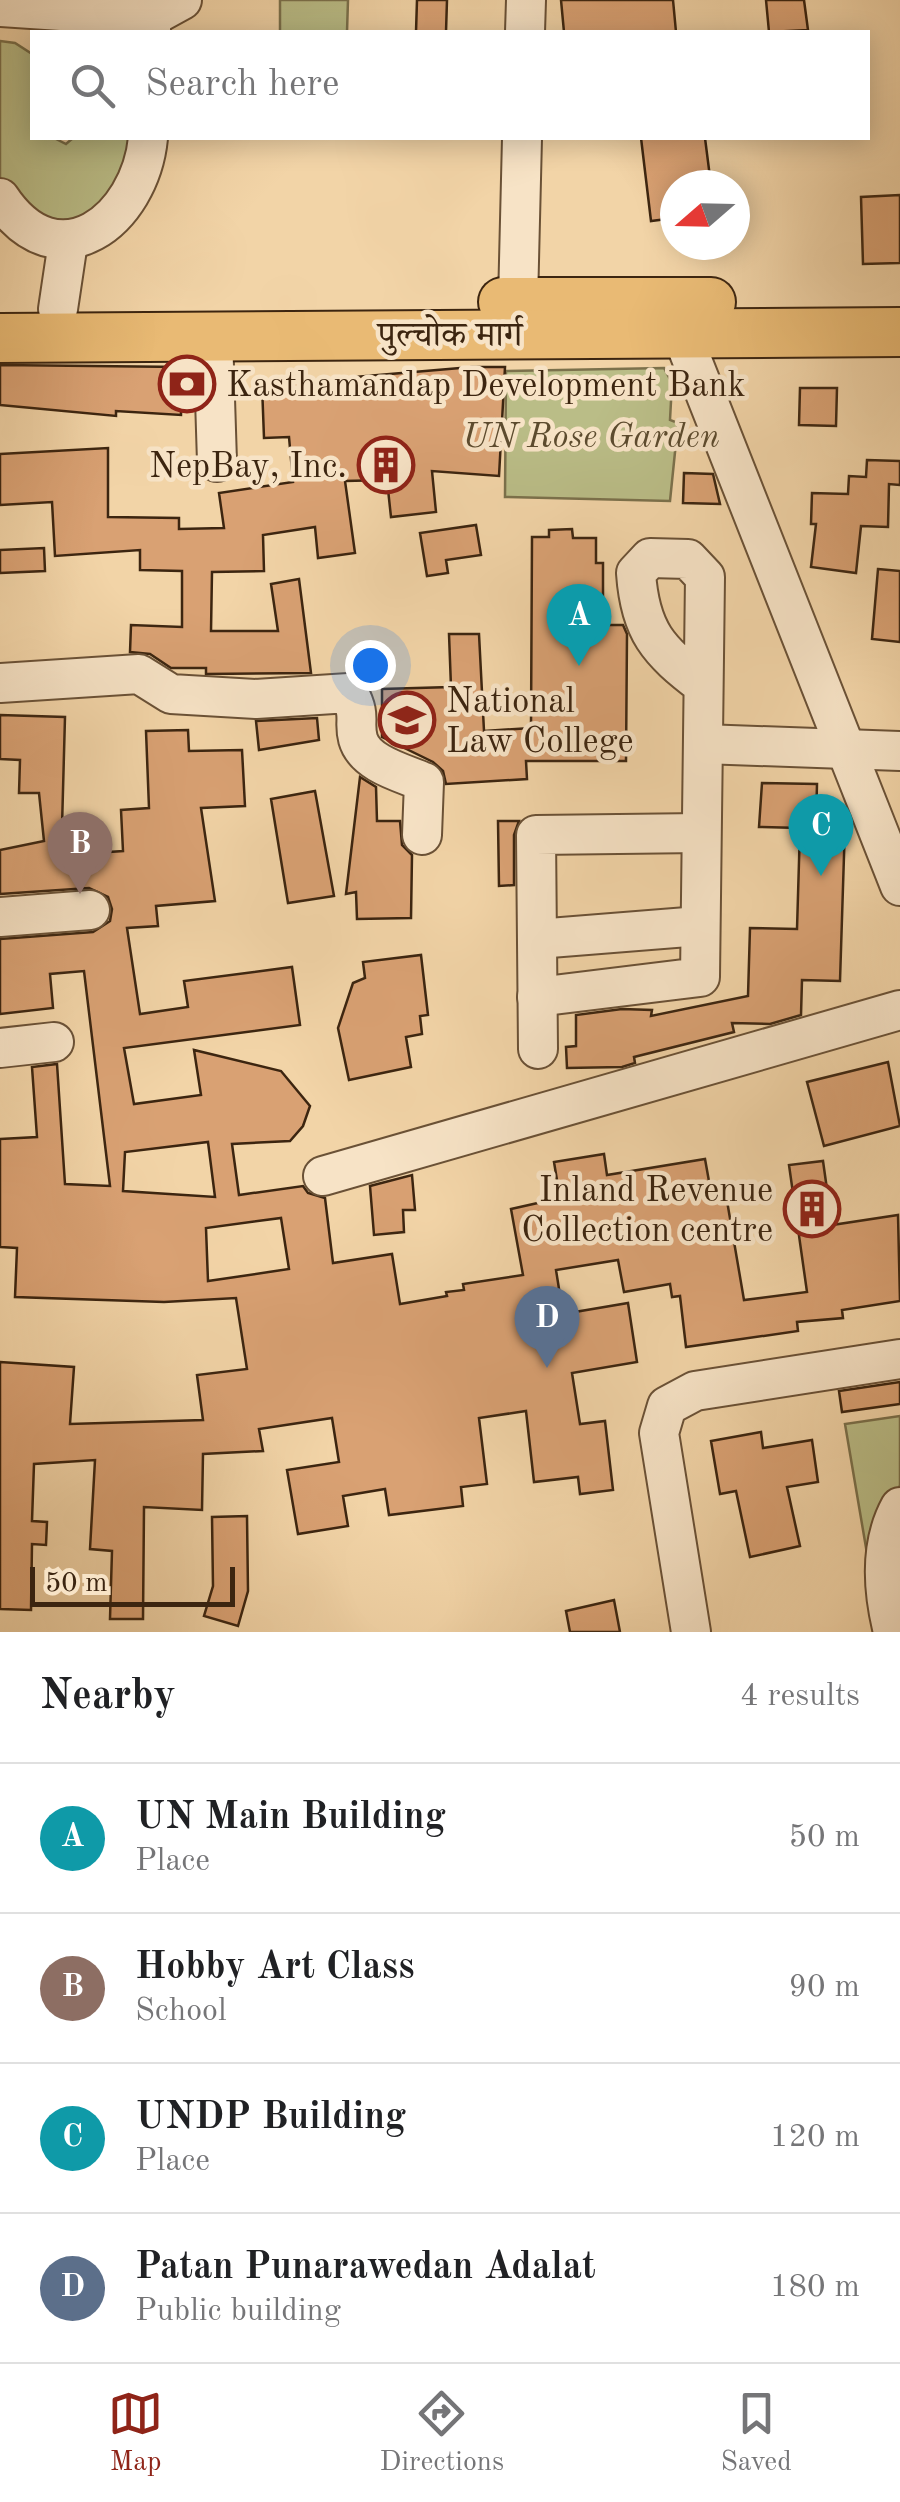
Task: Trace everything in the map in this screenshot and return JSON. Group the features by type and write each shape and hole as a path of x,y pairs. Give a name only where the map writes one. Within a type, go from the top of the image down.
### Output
{"main road":[{"name":"पुल्चोक मार्ग","path":"0,338 213,335 675,318 900,301"},
{"name":"पुल्चोक मार्ग","path":"0,308 518,302 675,318 900,332"}],"street":[{"path":"525,30 526,0"},
{"path":"0,7 161,17"},
{"path":"0,198 32,232 68,242 111,218 128,198 141,176 148,140"},
{"path":"518,302 522,140"},
{"path":"58,308 68,242"},
{"path":"675,318 900,886"},
{"path":"213,335 217,462"},
{"path":"0,683 139,674 172,694 256,698 350,693 360,714 357,736 366,755 424,782 422,835"},
{"path":"537,998 700,977 703,685"},
{"path":"702,744 900,751"},
{"path":"538,1049 536,835 701,834"},
{"path":"0,917 90,910"},
{"path":"537,939 700,926"},
{"path":"324,1176 900,1010"},
{"path":"0,1048 54,1042"},
{"path":"691,1632 659,1433 667,1406 695,1392 900,1359"},
{"path":"893,1632 884,1598 886,1552 900,1507"}],"green space":[{"path":"280,0 348,0 347,30 280,30"},
{"path":"0,41 15,43 30,53 30,140 58,140 66,144 71,140 141,140 134,174 68,232 0,186"},
{"name":"UN Rose Garden","path":"664,368 672,383 670,420 678,423 670,501 505,497 506,371"},
{"path":"900,1416 900,1485 871,1577 845,1424"}],"building":[{"path":"417,0 447,0 446,30 416,30"},
{"path":"561,0 673,0 676,30 564,30"},
{"path":"766,0 804,0 808,30 769,30"},
{"path":"641,140 705,140 709,170 660,170 660,220 651,221"},
{"path":"900,195 900,263 863,264 861,197"},
{"path":"0,365 182,367 181,415 116,411 116,416 0,405"},
{"path":"505,367 499,476 432,471 436,512 391,517 387,480 345,481 355,553 318,558 315,527 263,535 264,571 212,572 211,631 278,631 271,584 299,579 311,673 206,674 206,668 171,668 150,654 130,652 131,625 182,627 182,571 140,570 140,550 55,556 52,502 0,505 0,454 108,448 108,517 179,518 179,529 224,528 219,493 293,482 289,437 264,438 262,385"},
{"path":"800,388 837,388 836,426 799,425"},
{"path":"867,460 900,461 900,485 889,484 888,527 861,526 856,573 811,567 816,524 811,524 812,493 848,494 849,476 866,477"},
{"path":"684,473 713,474 720,504 683,503"},
{"path":"476,525 481,555 446,560 448,573 427,576 420,533"},
{"path":"572,529 573,538 596,538 596,563 603,563 603,625 623,625 627,634 626,761 526,761 527,779 446,784 443,771 433,762 382,737 382,689 451,687 449,634 479,634 484,731 531,728 532,537 549,537 549,530"},
{"path":"44,548 45,571 0,573 0,550"},
{"path":"878,569 900,571 900,642 872,639"},
{"path":"0,715 65,717 62,827 76,826 79,854 123,851 121,810 149,808 146,731 188,730 189,751 242,750 245,806 201,808 215,901 156,906 158,926 127,928 140,1014 188,1007 184,981 292,967 300,1025 124,1048 134,1104 201,1095 194,1050 281,1071 310,1106 303,1126 290,1141 232,1144 239,1195 303,1186 308,1193 325,1198 333,1263 392,1254 400,1304 447,1296 446,1292 464,1290 463,1284 523,1275 511,1209 560,1198 554,1162 604,1154 607,1175 705,1159 712,1198 726,1195 744,1300 807,1292 789,1165 823,1161 832,1225 898,1215 900,1301 842,1310 843,1318 797,1322 798,1331 686,1347 680,1296 672,1297 670,1284 624,1292 618,1260 556,1270 563,1314 628,1303 637,1362 572,1373 580,1424 605,1421 613,1490 580,1494 578,1477 534,1482 526,1411 479,1418 487,1484 461,1487 463,1506 389,1515 385,1489 343,1496 348,1526 298,1534 287,1470 339,1462 332,1418 259,1429 263,1451 203,1454 202,1510 144,1507 143,1619 110,1619 112,1551 90,1549 95,1460 34,1464 32,1521 47,1522 46,1545 32,1544 31,1610 0,1609 0,1362 74,1367 70,1424 203,1420 197,1375 247,1369 236,1298 164,1302 15,1297 17,1248 0,1247 0,1139 37,1137 32,1067 57,1064 65,1184 110,1186 84,971 50,974 53,1008 0,1014 0,939 93,932 110,921 112,909 108,897 89,888 0,894 0,850 44,841 39,793 19,793 20,760 0,759","holes":["208,1142 215,1197 123,1191 125,1152","281,1218 289,1269 208,1281 206,1228"]},
{"path":"317,718 319,740 259,750 256,721"},
{"path":"360,777 376,787 377,821 400,821 402,845 412,855 411,918 357,919 356,892 346,894"},
{"path":"762,783 817,784 816,823 845,824 840,981 802,980 801,1015 770,1024 732,1023 734,1032 634,1057 635,1063 622,1067 567,1068 566,1047 576,1046 576,1015 622,1009 652,1010 651,1016 748,996 750,928 797,929 800,828 759,827"},
{"path":"315,791 334,896 288,903 271,799"},
{"path":"498,821 519,821 514,835 514,885 499,886"},
{"path":"421,955 428,1015 420,1016 422,1034 406,1037 411,1067 349,1080 338,1028 353,983 365,978 363,962"},
{"path":"888,1062 900,1126 824,1146 807,1082"},
{"path":"412,1175 415,1210 403,1210 404,1232 374,1235 370,1186"},
{"path":"900,1382 900,1404 842,1412 839,1391"},
{"path":"761,1432 763,1448 812,1440 818,1482 787,1487 800,1546 750,1557 736,1491 720,1494 711,1441"},
{"path":"247,1516 248,1591 238,1626 204,1616 213,1586 212,1517"},
{"path":"614,1600 620,1632 570,1632 566,1611"}],"place":[{"name":"Kasthamandap Development Bank","path":"187,384"},
{"name":"NepBay, Inc.","path":"386,465"},
{"name":"UN Main Building","path":"579,666"},
{"name":"National Law College","path":"407,720"},
{"name":"UNDP Building","path":"821,876"},
{"name":"Hobby Art Class","path":"80,894"},
{"name":"Inland Revenue Collection centre","path":"812,1209"},
{"name":"Patan Punarawedan Adalat","path":"547,1368"}]}
